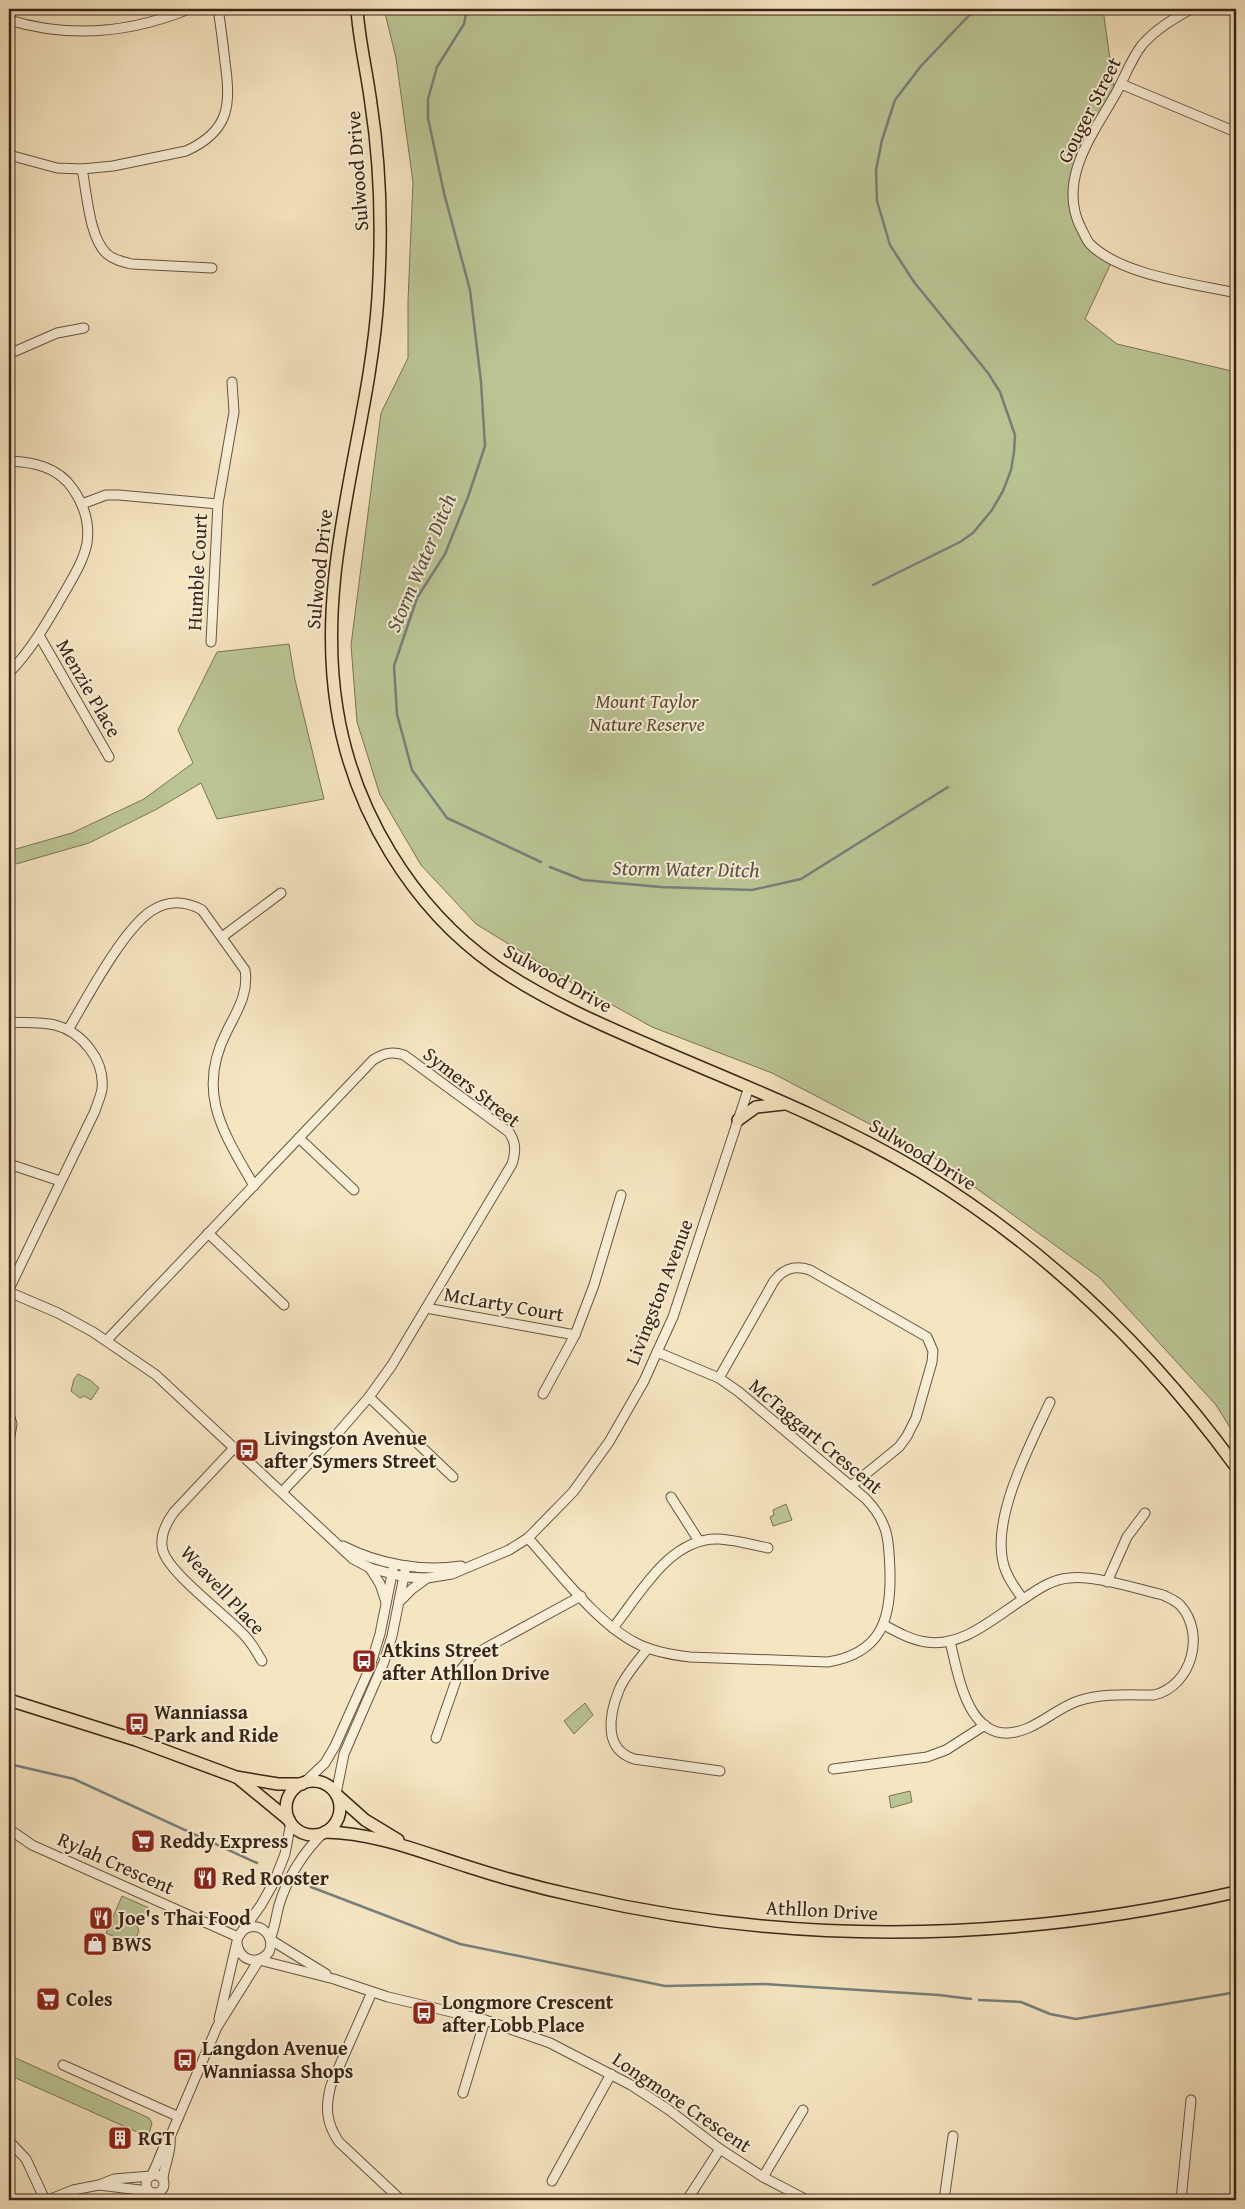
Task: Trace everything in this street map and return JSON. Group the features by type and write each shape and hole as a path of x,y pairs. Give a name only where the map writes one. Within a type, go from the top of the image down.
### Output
{"main road":[{"name":"Sulwood Drive","path":"348,9 358,28"},
{"name":"Sulwood Drive","path":"357,9 358,28 372,105 378,160 381,244 378,301 372,357 337,545 330,630 332,672 337,712 346,751 358,789 383,842 415,889 458,935 490,962 525,986 582,1016 788,1104 866,1140 922,1173 986,1216 1078,1288 1156,1367 1208,1429 1236,1467"},
{"path":"738,1120 748,1112 763,1105 788,1104"},
{"path":"9,1700 136,1740 236,1777 278,1784 322,1782 337,1795 340,1806 339,1816 334,1825 324,1832 305,1833 272,1804 236,1777"},
{"path":"291,1822 287,1811 288,1800 293,1790 303,1783"},
{"name":"Athllon Drive","path":"337,1795 365,1820 412,1848"},
{"name":"Athllon Drive","path":"324,1832 359,1834 412,1848 525,1883 581,1897 677,1916 763,1927 842,1932 987,1929 1108,1917 1179,1905 1236,1892"}],"street":[{"path":"9,20 39,28 66,32 94,32 137,26 189,9"},
{"path":"9,155 57,168 82,170 113,166 186,151 199,145 215,131 223,118 229,98 218,9"},
{"name":"Gouger Street","path":"1191,9 1158,30 1142,46 1081,156 1074,177 1072,199 1078,222 1090,244 1112,261 1136,270 1236,293"},
{"path":"1121,84 1236,132"},
{"path":"82,170 94,231 98,242 110,256 132,264 212,268"},
{"path":"9,354 56,333 84,328"},
{"name":"Humble Court","path":"211,642 218,504 234,412 232,382"},
{"path":"9,461 26,462 42,466 56,473 69,483 82,504 88,526 85,550 79,566 40,637 9,673"},
{"name":"Humble Court","path":"82,504 106,495 119,495 218,504"},
{"name":"Menzie Place","path":"40,637 109,757"},
{"path":"222,937 281,893"},
{"path":"68,1030 119,947 137,924 151,911 163,905 175,903 192,905 206,914 240,960 245,970 247,981 243,999 225,1034 218,1055 213,1095 216,1114 223,1132 254,1186"},
{"path":"9,1022 49,1024 68,1030 86,1043 90,1049 99,1069 102,1087 95,1111 9,1291"},
{"name":"Symers Street","path":"107,1340 373,1060 389,1052 404,1055 509,1132 515,1144 512,1164 392,1365 369,1397 282,1492"},
{"name":"Livingston Avenue","path":"9,1291 58,1313 107,1340 165,1384 282,1492 343,1552 370,1568 404,1578 427,1578 452,1574 509,1550 528,1538 559,1507 598,1459 630,1407 673,1317 749,1087"},
{"path":"299,1138 354,1190"},
{"path":"9,1164 60,1182"},
{"name":"McLarty Court","path":"543,1394 575,1334 594,1285 621,1195"},
{"path":"208,1233 284,1305"},
{"path":"719,1378 774,1281 778,1275 792,1268 810,1270 927,1337 932,1346 932,1362 911,1430 899,1447 851,1486"},
{"name":"McLarty Court","path":"426,1308 575,1334"},
{"name":"McTaggart Crescent","path":"528,1538 613,1628 648,1648 668,1654 690,1657 828,1662 843,1659 857,1653 869,1644 884,1625 890,1600 890,1541 885,1525 877,1511 851,1486 739,1392 719,1378 657,1352"},
{"path":"369,1397 453,1477"},
{"path":"1022,1599 1008,1576 1003,1562 1001,1548 1002,1532 1016,1475 1050,1402"},
{"path":"9,1414 12,1424 9,1442"},
{"name":"Weavell Place","path":"234,1448 174,1512 167,1522 163,1534 163,1546 171,1566 246,1637 262,1661"},
{"path":"671,1497 699,1541"},
{"path":"1107,1582 1127,1536 1145,1513"},
{"name":"Livingston Avenue","path":"323,1531 337,1543 352,1551 394,1564 449,1568 476,1564"},
{"path":"613,1628 673,1554 699,1541 720,1539 768,1548"},
{"path":"303,1783 325,1762 338,1740 370,1670 387,1605 394,1564"},
{"path":"337,1795 344,1754 384,1662 406,1566"},
{"path":"370,1568 382,1588 387,1605"},
{"path":"884,1625 912,1639 927,1642 950,1641 972,1632 1022,1599 1054,1581 1084,1577 1163,1595 1180,1605 1192,1628 1193,1642 1189,1665 1182,1680 1164,1693 1092,1697 1076,1702 1029,1728 1005,1733 985,1725 970,1708 962,1694 950,1641"},
{"path":"399,1603 412,1589 427,1578"},
{"path":"436,1738 459,1672 474,1655 581,1596"},
{"path":"648,1648 619,1690 614,1708 611,1734 615,1747 625,1756 634,1759 720,1771"},
{"path":"833,1769 927,1757 946,1750 985,1725"},
{"path":"217,2027 239,1937 268,1894 280,1868 291,1822"},
{"name":"Rylah Crescent","path":"9,1829 32,1845 239,1937"},
{"path":"162,2200 164,2168 170,2151 170,2137 177,2116 217,2027 259,1960 269,1952 270,1939 283,1895 294,1868 302,1855 324,1832"},
{"path":"239,1937 251,1927 261,1928 270,1939"},
{"path":"239,1937 242,1956 250,1960 259,1960"},
{"name":"Longmore Crescent","path":"270,1939 334,1978"},
{"name":"Longmore Crescent","path":"259,1960 334,1978 372,1992 485,2020 550,2043 611,2074 669,2110 763,2177 805,2200"},
{"path":"372,1992 331,2085 327,2099 328,2120 332,2132 339,2142 401,2200"},
{"path":"463,2093 485,2020"},
{"path":"63,2066 177,2116"},
{"path":"552,2181 611,2074"},
{"path":"1181,2200 1191,2100"},
{"path":"763,2177 803,2110"},
{"path":"944,2200 953,2136"},
{"path":"150,2194 146,2181 158,2165 165,2143 170,2137"},
{"path":"9,2141 26,2159 46,2200 73,2190 99,2185 114,2179 158,2175 163,2179"},
{"path":"687,2200 720,2148"},
{"path":"99,2185 150,2194 156,2194 162,2190"}],"green space":[{"name":"Mount Taylor Nature Reserve","path":"384,9 1103,9 1115,95 1081,156 1072,199 1090,244 1112,261 1085,319 1117,344 1236,372 1236,1437 1216,1405 1099,1277 933,1157 772,1073 652,1027 569,981 476,924 421,865 380,795 357,722 351,645 381,413 408,358 408,301 413,182 396,58"},
{"path":"289,644 295,680 324,799 217,819 201,783 157,809 89,843 9,866 9,851 72,833 144,799 193,763 178,730 217,652"},
{"path":"78,1374 90,1380 99,1388 91,1400 84,1396 80,1398 71,1391 74,1379"},
{"path":"786,1504 792,1520 773,1526 770,1517 774,1515 773,1510"},
{"path":"585,1703 593,1715 574,1734 564,1721"},
{"path":"910,1791 912,1802 891,1808 889,1796"},
{"path":"122,1896 149,1908 143,1923 137,1926 139,1931 133,1945 106,1933"},
{"path":"9,2055 149,2118 152,2123 148,2137 9,2075"}],"waterway":[{"name":"Storm Water Ditch","path":"467,9 464,24 437,67 428,99 428,118 444,193 470,290 481,382 485,446 468,497 445,554 417,598 394,666 397,714 412,770 447,818 541,862"},
{"path":"873,585 960,542 973,533 992,510 1003,491 1011,470 1015,435 1000,392 988,373 914,282 890,245 877,201 876,170 882,140 895,100 921,66 975,9"},
{"name":"Storm Water Ditch","path":"550,867 583,880 661,887 752,890 801,879 948,787"},
{"path":"9,1764 74,1779 257,1863"},
{"path":"311,1887 460,1944 665,1986 764,1984 939,1995 971,1999"},
{"path":"979,2000 1021,2002 1050,2014 1076,2019 1231,1993 1236,1990"}],"place":[{"name":"Livingston Avenue after Symers Street","path":"247,1450"},
{"name":"Atkins Street after Athllon Drive","path":"364,1661"},
{"name":"Wanniassa Park and Ride","path":"137,1724"},
{"name":"Reddy Express","path":"143,1841"},
{"name":"Red Rooster","path":"205,1878"},
{"name":"Joe's Thai Food","path":"101,1918"},
{"name":"BWS","path":"95,1944"},
{"name":"Coles","path":"48,1999"},
{"name":"Longmore Crescent after Lobb Place","path":"424,2013"},
{"name":"Langdon Avenue Wanniassa Shops","path":"185,2060"},
{"name":"RGT","path":"120,2138"}]}
